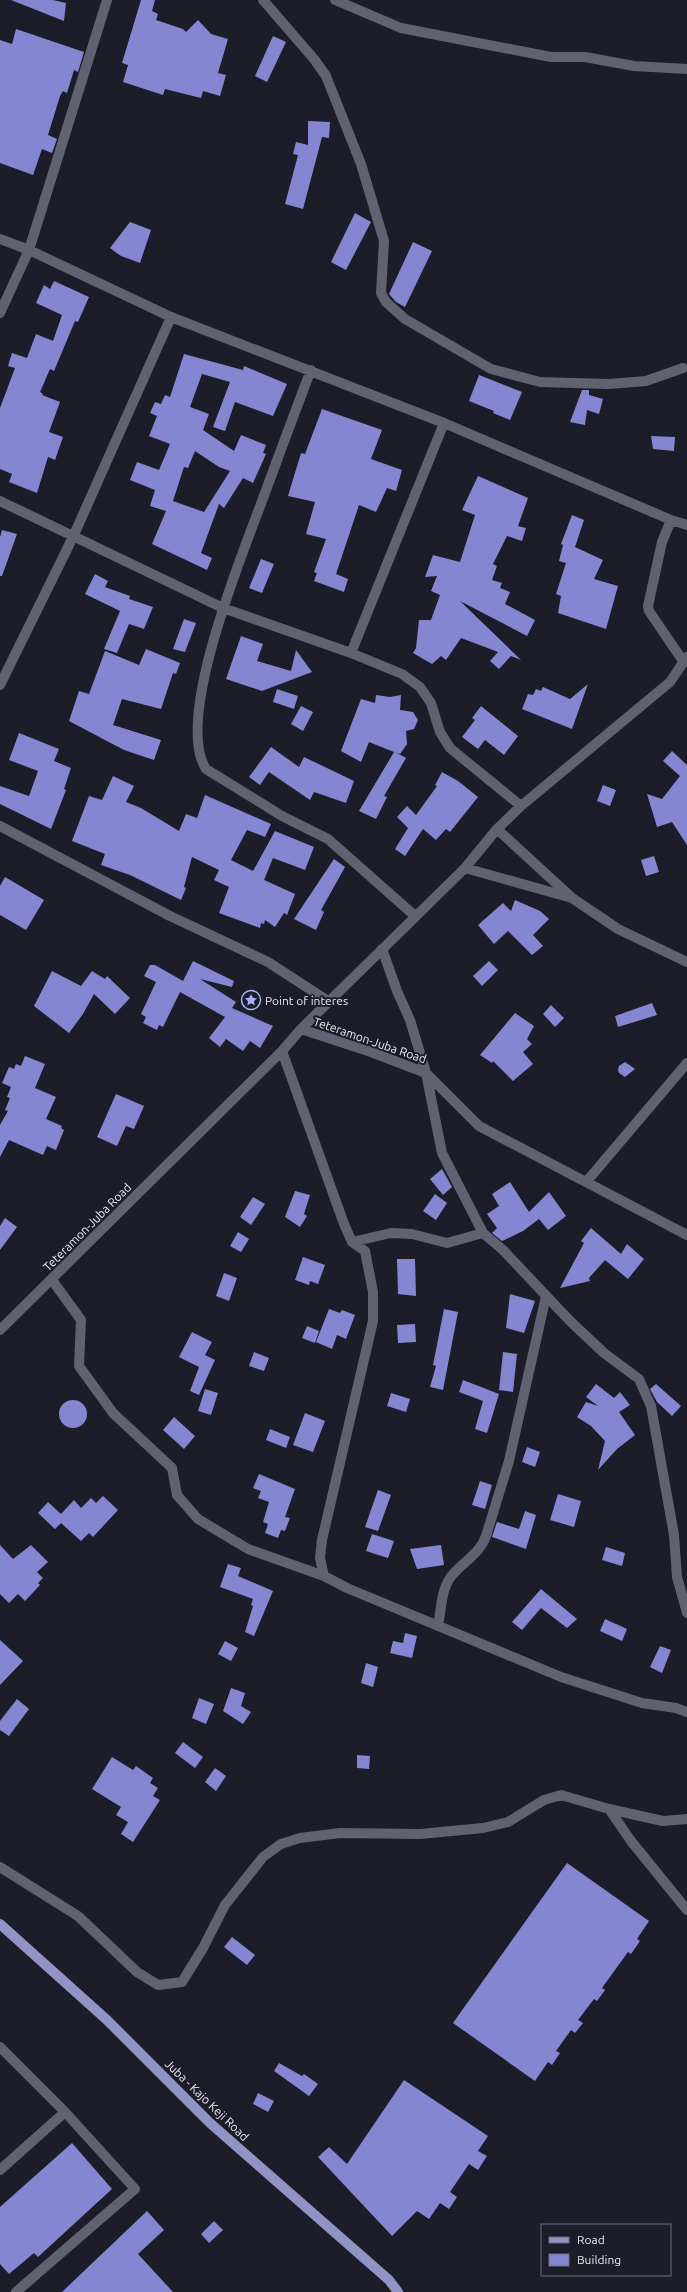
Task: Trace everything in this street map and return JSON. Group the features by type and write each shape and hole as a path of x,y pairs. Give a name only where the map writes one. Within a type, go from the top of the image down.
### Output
{"main road":[{"name":"Juba - Kajo Keji Road","path":"0,1924 107,2020 210,2123 389,2280 398,2292"}],"street":[{"path":"0,313 29,250 107,0"},
{"path":"263,0 314,59 326,76 361,164 384,241 381,294 386,302 405,319 491,369 540,382 616,384 646,381 683,368"},
{"path":"334,0 401,28 551,56 585,57 634,66 687,69"},
{"path":"0,239 29,250 171,317 444,423 671,520 687,525"},
{"path":"0,685 73,538 171,317"},
{"path":"310,370 222,608 200,700 198,744 200,760 206,769 282,816 328,839 415,916"},
{"path":"351,653 444,423"},
{"path":"0,501 73,538 222,608 351,653 402,674 420,687 431,703 440,732 450,748 520,806"},
{"path":"301,1029 465,868 497,829 520,806 670,682 685,659 648,606 662,542 671,520"},
{"path":"0,826 170,916 268,962 328,1002"},
{"path":"497,829 572,898 618,929 687,962"},
{"path":"465,868 572,898"},
{"path":"382,948 397,991 410,1020 426,1072 442,1153 482,1233 513,1259 546,1296 604,1353 632,1372 644,1388 651,1406 674,1534 677,1577 687,1613"},
{"name":"Teteramon-Juba Road","path":"0,1330 282,1052 301,1029 426,1072 479,1126 587,1181 687,1235"},
{"path":"282,1052 352,1242 365,1251 373,1292 373,1321 322,1540 320,1558 324,1576"},
{"path":"587,1181 687,1064"},
{"path":"352,1242 391,1233 412,1234 447,1243 482,1233"},
{"path":"52,1280 81,1320 79,1366 113,1413 172,1468 178,1495 198,1519 248,1550 324,1576 346,1588 560,1677 642,1703 676,1708 687,1712"},
{"path":"438,1626 444,1590 450,1578 484,1544 508,1461 546,1296"},
{"path":"0,1867 78,1916 137,1972 158,1985 182,1982 203,1948 225,1905 263,1857 281,1844 300,1838 340,1833 420,1834 483,1828 508,1822 544,1800 561,1795 609,1810 663,1821 687,1819"},
{"path":"609,1810 631,1841 687,1910"},
{"path":"0,2047 65,2112 135,2189 16,2292"},
{"path":"0,2170 65,2112"}],"building":[{"path":"11,0 53,0 66,3 64,21"},
{"path":"141,0 155,0 152,11 158,14 156,20 183,29 186,32 198,20 211,34 228,39 218,73 226,75 220,96 203,91 201,98 165,89 163,95 123,82 128,65 122,63"},
{"path":"16,29 84,52 78,72 74,70 67,93 63,91 60,96 48,135 57,139 52,153 42,149 33,175 0,163 0,40 12,44"},
{"path":"273,36 286,42 267,82 255,76"},
{"path":"308,121 330,122 329,138 322,137 303,209 285,204 298,155 293,154 296,142 308,145"},
{"path":"355,213 371,222 346,270 331,262"},
{"path":"130,222 151,230 140,263 121,256 110,248"},
{"path":"413,242 432,251 405,307 396,302 389,294"},
{"path":"54,281 89,297 78,322 75,321 54,371 50,369 40,392 43,394 42,395 60,402 49,432 63,437 55,460 48,457 37,493 9,482 12,474 0,469 0,408 15,368 8,366 12,353 27,358 36,334 53,341 62,315 36,303 44,285 50,289"},
{"path":"184,354 243,370 244,366 287,384 273,416 235,402 225,431 213,427 230,382 202,374 190,407 209,414 203,430 234,451 241,435 266,445 263,453 266,454 253,483 243,478 224,508 219,504 201,553 212,558 207,570 152,544 166,511 150,506 155,490 130,480 137,462 159,470 170,444 149,436 157,416 150,413 155,402 161,404 165,395 170,397","holes":["195,451 219,467 230,471 204,512 173,501 184,467 188,468"]},
{"path":"479,375 522,392 510,420 493,413 494,411 469,401"},
{"path":"582,390 589,390 589,395 603,399 599,414 587,410 585,425 570,422"},
{"path":"322,409 382,430 371,459 402,470 396,491 387,488 376,512 359,505 336,574 348,579 344,592 314,581 317,573 314,572 326,539 306,534 315,502 288,496 301,453 305,454"},
{"path":"651,436 675,437 674,451 653,449"},
{"path":"478,476 528,498 518,526 526,528 522,541 507,536 493,564 497,566 492,580 502,583 500,588 510,592 505,604 535,620 527,636 460,601 521,660 511,656 499,669 490,661 498,652 461,638 446,660 441,656 432,664 413,653 416,648 419,620 431,620 440,595 431,591 437,576 425,577 433,555 460,562 475,515 462,510"},
{"path":"572,515 584,520 575,547 603,560 594,579 618,586 606,629 558,613 561,596 556,594 566,563 559,561 563,545 561,544"},
{"path":"2,530 17,534 2,576 0,576 0,537"},
{"path":"261,559 274,564 262,593 249,588"},
{"path":"95,574 108,581 105,587 130,596 129,599 153,607 144,629 129,624 117,653 104,649 120,611 85,594"},
{"path":"184,619 196,623 185,652 173,649"},
{"path":"241,636 263,644 257,661 291,671 296,650 312,672 262,691 226,679"},
{"path":"146,649 180,663 176,674 173,673 161,709 122,699 113,725 161,740 154,760 124,750 69,721 79,691 89,694 105,651 139,665"},
{"path":"588,684 572,729 522,709 528,694 533,695 536,689 541,691 543,687 570,699"},
{"path":"277,689 298,696 294,709 273,702"},
{"path":"376,695 390,697 401,695 400,710 413,712 418,720 414,729 406,731 407,744 400,754 395,752 406,758 384,796 387,797 376,819 359,811 394,752 369,742 361,762 341,751 361,699 375,703"},
{"path":"301,706 313,712 303,731 291,724"},
{"path":"481,706 518,736 504,755 485,740 478,749 462,737 475,720 472,718"},
{"path":"19,733 59,749 54,761 71,768 64,789 66,790 51,829 0,804 0,786 29,796 38,771 9,760"},
{"path":"271,747 299,767 304,757 354,781 346,803 314,792 310,800 269,772 260,785 249,777"},
{"path":"672,751 687,765 687,845 672,822 657,827 647,794 662,799 680,776 663,761"},
{"path":"442,772 458,781 478,797 450,832 446,829 436,840 423,829 405,856 395,849 408,828 397,817 407,806 416,815 437,786 435,785"},
{"path":"113,776 134,786 126,802 141,808 179,831 186,814 197,818 205,795 271,824 265,837 247,830 231,860 253,871 275,831 314,847 305,870 273,858 264,880 295,894 287,915 284,913 275,927 265,920 264,924 261,923 260,928 219,913 229,887 214,880 219,870 192,857 184,887 186,888 181,900 130,875 101,865 105,854 72,841 89,796 102,800"},
{"path":"603,785 616,790 610,806 597,801"},
{"path":"654,856 659,872 646,876 641,860"},
{"path":"334,859 345,867 321,910 324,912 316,930 294,919"},
{"path":"5,877 44,900 26,930 0,915 0,886"},
{"path":"515,900 540,911 549,919 533,935 543,946 532,955 508,931 494,944 478,925 503,903 511,911"},
{"path":"193,961 234,981 232,987 200,979 236,1002 232,1008 273,1026 260,1048 250,1041 243,1051 226,1039 220,1047 209,1038 225,1017 180,992 163,1027 159,1025 157,1030 143,1023 146,1017 141,1014 156,982 144,976 150,965 155,965 183,981"},
{"path":"489,961 498,970 482,986 473,976"},
{"path":"52,971 81,986 92,971 105,979 107,976 130,998 115,1014 94,994 83,1014 69,1033 34,1006"},
{"path":"652,1003 657,1015 618,1027 615,1016"},
{"path":"551,1005 564,1018 555,1027 543,1014"},
{"path":"515,1013 534,1026 527,1039 532,1044 523,1052 533,1064 513,1081 493,1061 492,1063 480,1055"},
{"path":"25,1056 45,1064 35,1088 56,1097 46,1119 62,1126 61,1128 64,1130 56,1150 47,1146 43,1155 9,1140 0,1157 0,1125 8,1111 5,1110 10,1098 7,1097 11,1087 2,1083 9,1067 14,1069 16,1064 21,1066"},
{"path":"625,1062 635,1069 625,1077 619,1073 618,1070 619,1066"},
{"path":"116,1094 144,1106 134,1129 126,1126 117,1146 97,1137"},
{"path":"442,1169 452,1187 443,1195 430,1179"},
{"path":"510,1182 529,1212 549,1192 566,1216 548,1230 539,1219 523,1231 502,1241 492,1233 497,1228 487,1214 499,1206 492,1194"},
{"path":"295,1191 310,1195 304,1214 307,1216 300,1227 285,1217"},
{"path":"435,1194 447,1203 436,1220 423,1211"},
{"path":"253,1197 265,1204 251,1225 240,1217"},
{"path":"5,1218 17,1227 0,1250 0,1226"},
{"path":"591,1228 621,1254 627,1244 644,1259 628,1279 605,1260 589,1278 590,1281 560,1288 584,1243 581,1241"},
{"path":"238,1232 249,1239 241,1252 230,1246"},
{"path":"303,1257 325,1265 318,1284 310,1281 309,1285 295,1280"},
{"path":"397,1259 415,1259 416,1296 398,1294"},
{"path":"224,1273 237,1278 229,1301 216,1296"},
{"path":"510,1294 535,1301 524,1333 506,1328"},
{"path":"329,1309 340,1313 342,1310 355,1315 346,1339 337,1335 332,1349 316,1342"},
{"path":"444,1309 458,1312 443,1390 430,1387 436,1366 433,1365"},
{"path":"415,1324 416,1342 398,1343 397,1325"},
{"path":"307,1326 319,1331 315,1343 302,1338"},
{"path":"192,1332 212,1342 205,1355 215,1360 199,1395 190,1391 199,1367 179,1357"},
{"path":"254,1352 269,1358 264,1371 249,1366"},
{"path":"503,1352 517,1354 513,1392 499,1390"},
{"path":"463,1380 499,1394 487,1433 475,1429 483,1401 459,1392"},
{"path":"596,1384 614,1398 620,1392 630,1405 619,1412 635,1435 617,1449 598,1470 605,1441 591,1426 577,1417 586,1402 598,1406 586,1397"},
{"path":"656,1384 681,1406 672,1416 657,1402 650,1389"},
{"path":"205,1389 218,1393 211,1415 198,1411"},
{"path":"391,1393 410,1399 406,1412 387,1406"},
{"path":"73,1400 79,1401 83,1404 86,1408 86,1420 83,1424 79,1427 73,1428 67,1427 63,1424 60,1420 59,1414 60,1408 63,1404 67,1401"},
{"path":"305,1413 325,1421 313,1452 293,1445"},
{"path":"174,1417 195,1436 184,1449 163,1430"},
{"path":"270,1429 290,1437 286,1448 266,1440"},
{"path":"527,1447 540,1452 535,1467 522,1462"},
{"path":"259,1474 295,1489 285,1517 290,1518 285,1531 281,1530 278,1538 265,1533 268,1524 263,1522 269,1502 258,1498 261,1491 253,1488"},
{"path":"480,1481 492,1485 485,1509 472,1505"},
{"path":"378,1490 391,1495 378,1531 365,1527"},
{"path":"558,1494 581,1501 574,1527 550,1520"},
{"path":"103,1496 118,1510 93,1537 89,1533 81,1541 61,1523 55,1529 38,1513 48,1502 61,1514 74,1500 81,1508 91,1498 96,1503"},
{"path":"525,1511 536,1515 526,1549 492,1537 497,1522 519,1529"},
{"path":"372,1534 394,1541 388,1558 366,1551"},
{"path":"0,1545 13,1559 31,1545 48,1562 37,1572 43,1578 38,1583 40,1585 25,1601 18,1594 9,1603 0,1594"},
{"path":"441,1545 444,1565 417,1569 410,1549"},
{"path":"606,1547 625,1553 622,1566 602,1560"},
{"path":"228,1564 241,1568 238,1576 273,1591 254,1636 245,1632 253,1606 251,1605 253,1599 220,1587"},
{"path":"541,1589 577,1619 567,1628 541,1608 522,1630 512,1622"},
{"path":"605,1619 627,1629 622,1641 600,1631"},
{"path":"405,1633 417,1636 412,1658 390,1653 393,1641 403,1643"},
{"path":"0,1640 23,1661 0,1685"},
{"path":"225,1641 238,1648 231,1661 218,1654"},
{"path":"660,1646 671,1650 662,1673 650,1667"},
{"path":"366,1663 378,1667 373,1687 361,1683"},
{"path":"231,1688 245,1693 241,1706 251,1712 243,1724 223,1711"},
{"path":"199,1698 214,1704 206,1724 192,1718"},
{"path":"17,1699 29,1709 9,1736 0,1730 0,1721"},
{"path":"183,1742 203,1757 195,1768 175,1753"},
{"path":"357,1755 370,1756 369,1769 357,1768"},
{"path":"112,1757 133,1770 136,1766 153,1778 150,1783 158,1788 153,1796 160,1800 133,1842 121,1834 128,1822 116,1815 121,1807 92,1789"},
{"path":"215,1768 226,1776 216,1791 205,1782"},
{"path":"567,1863 649,1921 637,1939 640,1941 631,1954 628,1952 602,1988 605,1990 597,2001 594,1999 578,2020 583,2023 575,2033 571,2030 556,2051 560,2053 552,2065 548,2062 535,2081 453,2023"},
{"path":"232,1937 255,1955 247,1965 224,1947"},
{"path":"279,2063 302,2076 304,2074 318,2084 309,2096 274,2071"},
{"path":"404,2080 488,2136 478,2151 487,2156 478,2170 469,2164 450,2192 457,2197 449,2209 440,2203 429,2219 417,2211 392,2236 318,2157 329,2147 347,2164"},
{"path":"258,2093 274,2101 268,2112 253,2104"},
{"path":"72,2143 112,2189 38,2257 34,2253 9,2274 0,2264 0,2207"},
{"path":"147,2211 164,2230 138,2254 173,2292 62,2292"},
{"path":"214,2221 223,2230 209,2243 201,2234"}],"place":[{"name":"Point of interes","path":"251,1000"}]}
